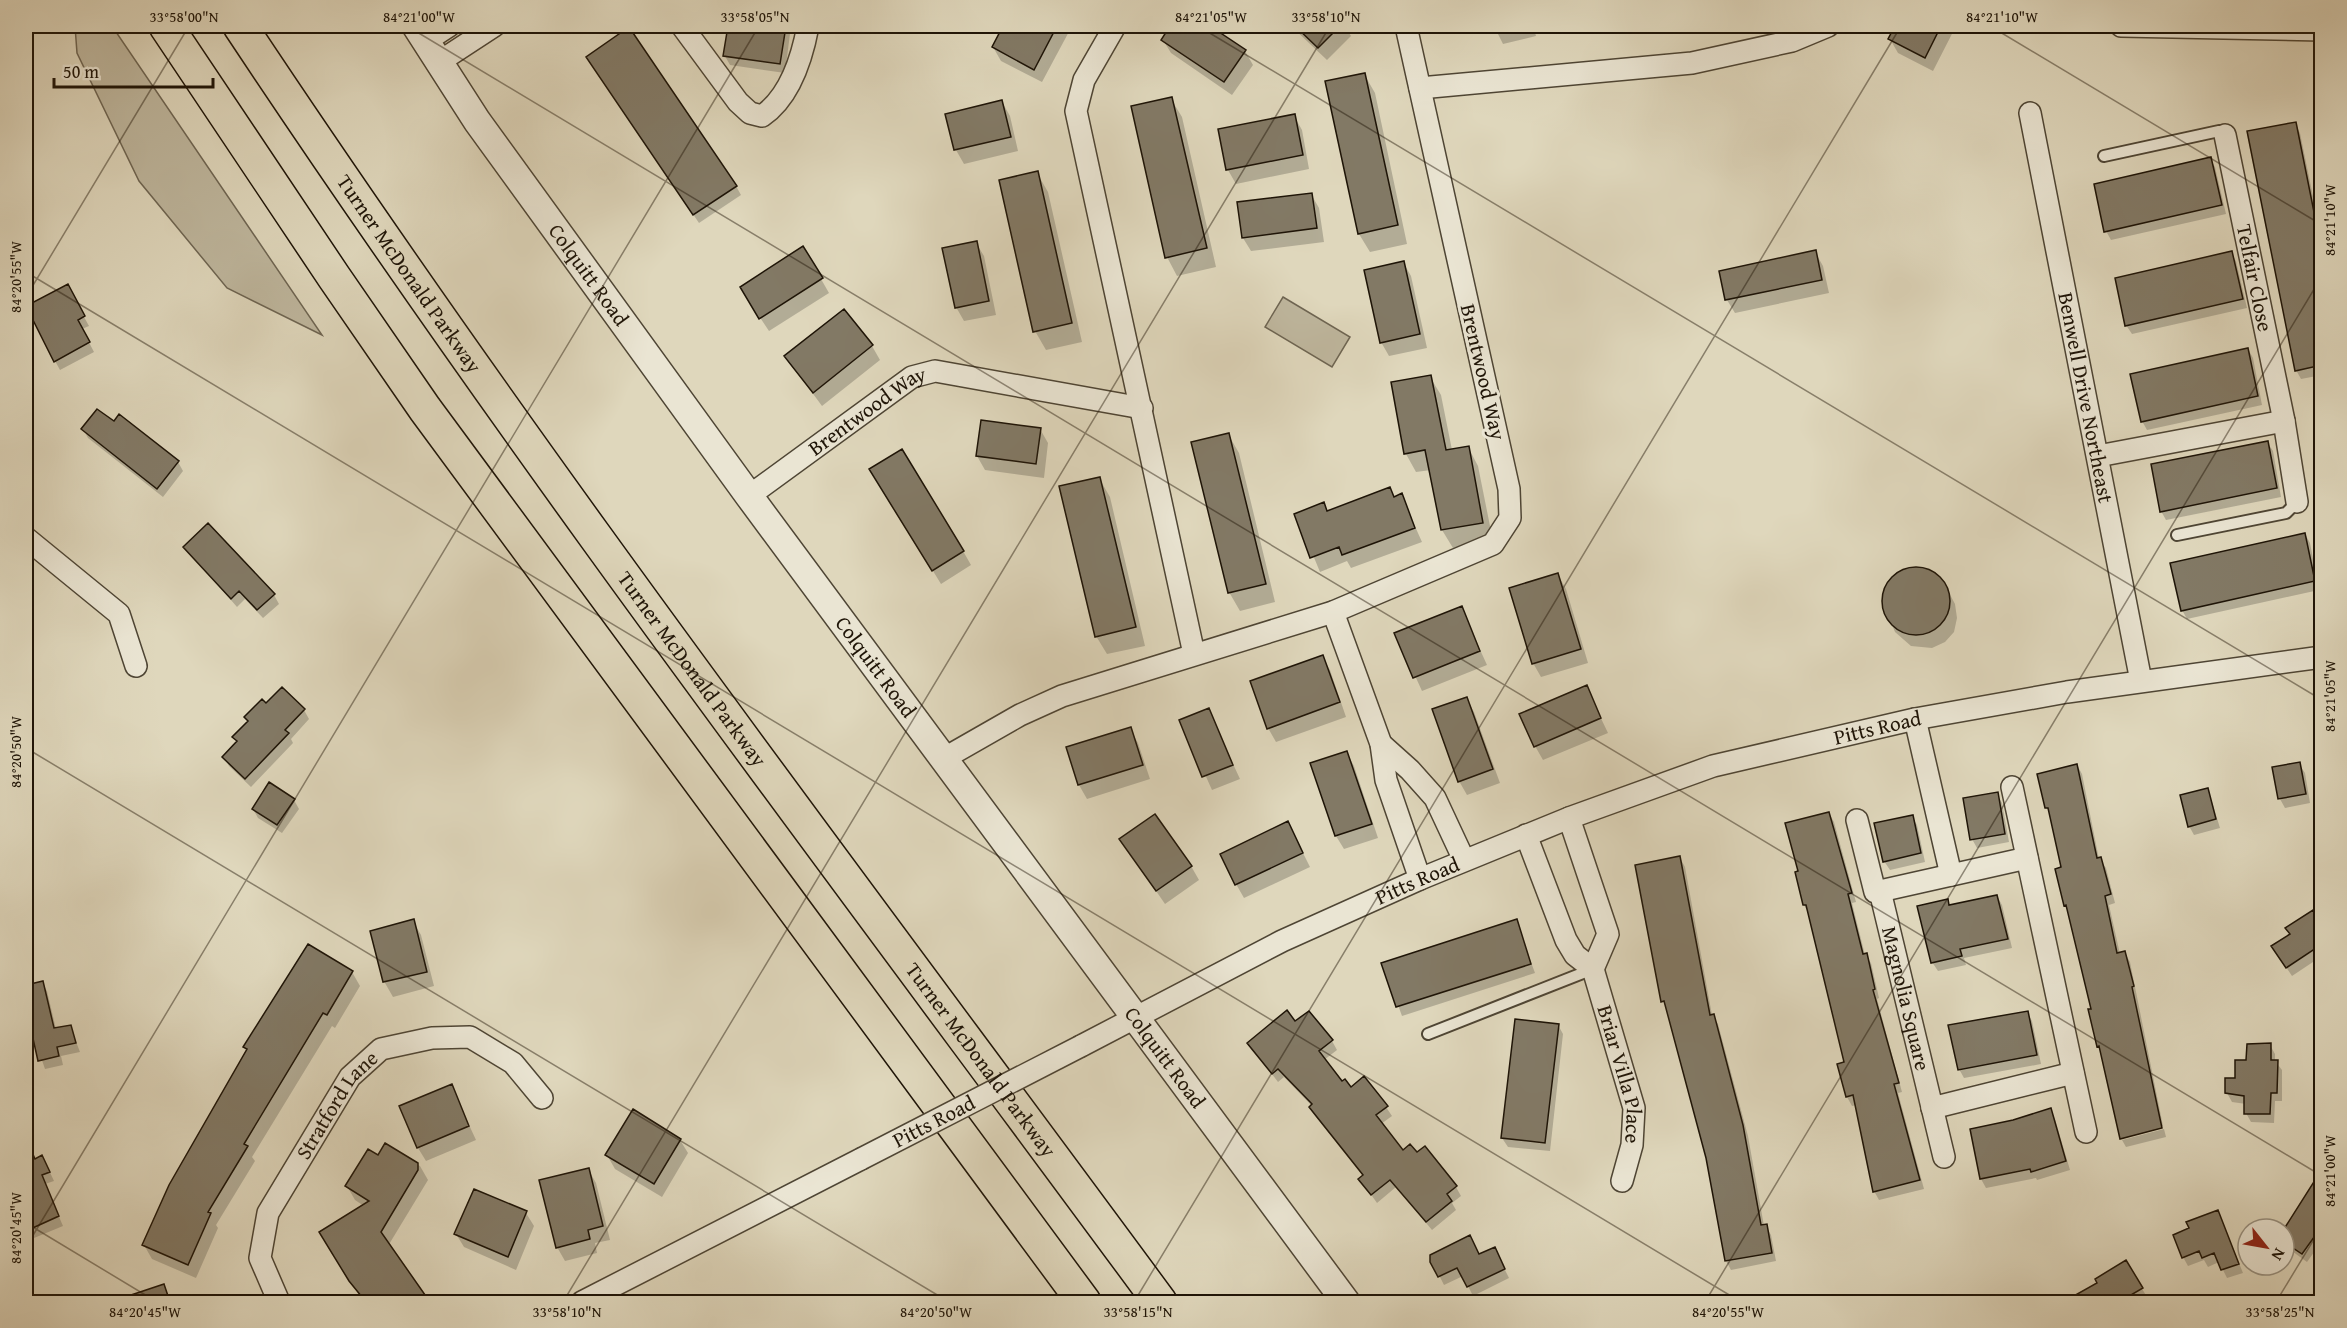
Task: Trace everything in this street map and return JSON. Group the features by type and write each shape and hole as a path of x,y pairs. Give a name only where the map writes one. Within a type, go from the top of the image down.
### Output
{"highway":[{"path":"166,26 333,277 425,409 1084,1302"},
{"name":"Turner McDonald Parkway","path":"240,26 384,240 564,493 1160,1302"}],"street":[{"path":"427,43 449,26"},
{"path":"427,43 494,26"},
{"path":"682,26 738,102 750,113 762,116 781,96 796,71 808,26"},
{"path":"1115,26 1084,80 1076,111 1194,654"},
{"name":"Brentwood Way","path":"943,759 1020,715 1062,696 1333,612 1493,544 1510,518 1509,489 1406,26"},
{"path":"1420,88 1692,63 1792,41 1828,26"},
{"path":"2121,26 2322,30"},
{"name":"Colquitt Road","path":"427,43 477,121 749,496 1346,1302"},
{"name":"Benwell Drive Northeast","path":"2030,113 2141,681"},
{"name":"Telfair Close","path":"2225,135 2284,420 2297,502"},
{"name":"Brentwood Way","path":"749,496 912,377 935,371 1142,408"},
{"path":"2098,456 2284,420"},
{"path":"26,538 119,614 136,666"},
{"path":"1333,612 1381,744 1386,780 1420,879"},
{"name":"Pitts Road","path":"582,1302 1282,942 1420,879 1569,818 1713,766 1915,719 2141,681 2322,657"},
{"path":"1915,719 1951,875"},
{"path":"1381,744 1410,770 1435,798 1464,860"},
{"path":"2012,787 2086,1132"},
{"path":"1526,835 1566,939 1575,955 1593,969 1608,934 1569,818"},
{"name":"Magnolia Square","path":"1857,820 1875,892 1880,891 1944,1157"},
{"path":"1880,891 2027,858"},
{"name":"Briar Villa Place","path":"1593,969 1634,1108 1632,1145 1622,1181"},
{"name":"Stratford Lane","path":"277,1302 260,1258 268,1213 350,1077 381,1049 432,1038 470,1037 513,1063 542,1098"},
{"path":"1932,1108 2073,1073"}],"lane":[{"path":"2104,156 2189,136 2219,131 2225,135"},
{"path":"2178,535 2286,513 2297,502"},
{"path":"1428,1034 1593,969"}],"shaded area":[{"path":"75,26 112,26 322,335 227,288 139,181 77,53"},
{"path":"1283,297 1350,337 1332,367 1265,327"}],"building":[{"path":"728,26 786,26 780,64 723,56"},
{"path":"1003,26 1057,26 1034,70 992,47"},
{"path":"1170,26 1210,26 1246,50 1224,82 1161,40"},
{"path":"1295,26 1340,26 1318,48"},
{"path":"1895,26 1941,26 1925,58 1888,39"},
{"path":"629,27 737,186 693,215 586,57"},
{"path":"1365,73 1398,225 1358,234 1325,81"},
{"path":"1172,97 1207,248 1165,258 1131,106"},
{"path":"1002,100 1011,137 954,150 945,114"},
{"path":"1295,114 1303,155 1226,170 1218,129"},
{"path":"2296,122 2322,252 2322,365 2295,371 2247,131"},
{"path":"2211,157 2222,205 2104,232 2094,184"},
{"path":"1038,171 1072,323 1033,332 999,180"},
{"path":"1312,193 1317,228 1242,238 1237,202"},
{"path":"977,241 989,301 955,308 942,248"},
{"path":"803,246 823,278 759,319 740,287"},
{"path":"1816,250 1822,280 1725,300 1719,271"},
{"path":"2232,251 2243,299 2125,326 2115,278"},
{"path":"1404,261 1420,334 1380,343 1364,270"},
{"path":"68,284 85,316 78,320 90,342 54,362 26,306"},
{"path":"844,309 873,345 813,393 784,356"},
{"path":"2248,348 2258,396 2141,422 2130,374"},
{"path":"1431,375 1446,450 1469,446 1483,523 1441,530 1425,450 1404,454 1391,382"},
{"path":"97,409 114,421 119,414 179,461 157,489 81,429"},
{"path":"981,420 1041,428 1036,464 976,456"},
{"path":"1229,433 1266,584 1228,593 1191,442"},
{"path":"2268,441 2277,488 2160,512 2151,464"},
{"path":"902,449 964,551 932,571 869,469"},
{"path":"1100,477 1136,627 1095,637 1059,486"},
{"path":"1390,487 1394,497 1402,493 1415,528 1342,555 1339,547 1310,558 1294,514 1324,502 1327,511"},
{"path":"208,523 275,594 257,610 239,591 231,599 183,547"},
{"path":"2305,533 2315,581 2181,611 2170,563"},
{"path":"1909,567 1923,567 1935,572 1945,582 1950,601 1945,620 1935,630 1923,635 1909,635 1897,630 1887,620 1882,608 1882,594 1887,582 1897,572"},
{"path":"1558,573 1581,649 1532,664 1509,588"},
{"path":"1462,606 1480,651 1413,678 1394,633"},
{"path":"1323,655 1340,702 1267,729 1250,681"},
{"path":"1587,685 1601,718 1534,747 1519,714"},
{"path":"282,687 305,709 285,730 289,733 245,779 222,757 237,741 232,737 248,721 244,717 262,699 266,703"},
{"path":"1467,697 1493,769 1458,782 1432,709"},
{"path":"1209,708 1233,765 1202,777 1179,720"},
{"path":"1131,727 1143,765 1078,785 1066,747"},
{"path":"1347,751 1372,824 1335,836 1310,763"},
{"path":"2300,762 2306,794 2278,799 2272,767"},
{"path":"2077,764 2097,858 2101,857 2111,894 2105,896 2117,953 2125,951 2134,986 2132,987 2162,1128 2120,1139 2099,1046 2097,1047 2088,1009 2091,1009 2066,905 2064,906 2055,869 2061,867 2048,808 2045,808 2037,774"},
{"path":"269,782 295,799 277,825 252,809"},
{"path":"2208,788 2216,819 2188,827 2180,795"},
{"path":"1998,792 2005,834 1970,840 1963,798"},
{"path":"1829,812 1852,893 1848,894 1863,954 1867,953 1875,989 1873,990 1899,1083 1894,1084 1920,1180 1873,1192 1853,1095 1846,1097 1837,1064 1844,1062 1806,905 1803,905 1795,872 1798,871 1785,823"},
{"path":"1155,814 1192,866 1156,891 1119,839"},
{"path":"1913,815 1921,853 1883,862 1874,823"},
{"path":"1288,821 1303,853 1235,885 1220,854"},
{"path":"1680,856 1710,1015 1714,1014 1743,1125 1761,1225 1767,1224 1772,1253 1725,1261 1706,1158 1664,1001 1661,1002 1635,865"},
{"path":"1997,895 2008,939 1960,949 1962,956 1931,963 1917,906 1948,899 1949,905"},
{"path":"2313,910 2322,922 2322,944 2286,968 2271,946 2290,934 2285,928"},
{"path":"414,919 427,972 383,982 370,931"},
{"path":"1517,919 1531,964 1396,1007 1381,963"},
{"path":"308,944 353,971 327,1015 323,1013 244,1144 248,1146 208,1212 211,1213 188,1265 142,1245 169,1185 247,1049 243,1047"},
{"path":"43,981 54,1028 71,1025 76,1043 57,1047 59,1056 38,1061 32,1034 26,1036 26,985"},
{"path":"1287,1010 1295,1021 1309,1011 1333,1040 1319,1051 1342,1081 1345,1079 1351,1087 1364,1076 1388,1106 1376,1115 1403,1150 1410,1144 1417,1152 1425,1146 1457,1186 1447,1194 1452,1201 1426,1222 1390,1180 1371,1195 1358,1179 1363,1175 1309,1107 1312,1104 1278,1069 1272,1074 1247,1043"},
{"path":"2028,1011 2037,1055 1958,1070 1948,1025"},
{"path":"1515,1019 1559,1024 1545,1143 1501,1138"},
{"path":"2271,1043 2271,1060 2278,1060 2277,1093 2271,1093 2270,1114 2244,1114 2244,1096 2225,1093 2225,1078 2235,1078 2235,1060 2246,1060 2247,1044"},
{"path":"452,1084 469,1126 417,1148 399,1106"},
{"path":"2051,1108 2066,1161 2031,1172 2030,1169 1980,1179 1970,1129 2013,1120"},
{"path":"633,1109 681,1139 654,1184 605,1155"},
{"path":"26,1138 35,1159 42,1155 50,1172 42,1175 59,1216 26,1231"},
{"path":"385,1143 418,1163 418,1170 381,1232 430,1302 366,1302 349,1281 319,1232 369,1201 345,1186 368,1149 378,1155"},
{"path":"589,1168 603,1226 588,1230 590,1239 556,1248 539,1180"},
{"path":"2322,1169 2322,1226 2302,1254 2296,1250 2296,1217 2292,1217"},
{"path":"474,1189 527,1211 508,1257 454,1234"},
{"path":"2218,1210 2236,1256 2236,1265 2221,1270 2214,1253 2202,1258 2199,1251 2182,1258 2173,1235 2189,1228 2186,1222"},
{"path":"1470,1235 1479,1254 1495,1247 1505,1269 1467,1287 1457,1268 1438,1277 1430,1262 1430,1255"},
{"path":"2126,1260 2143,1288 2119,1302 2063,1302 2097,1283 2095,1279"},
{"path":"164,1284 170,1302 120,1302 119,1299"}]}
